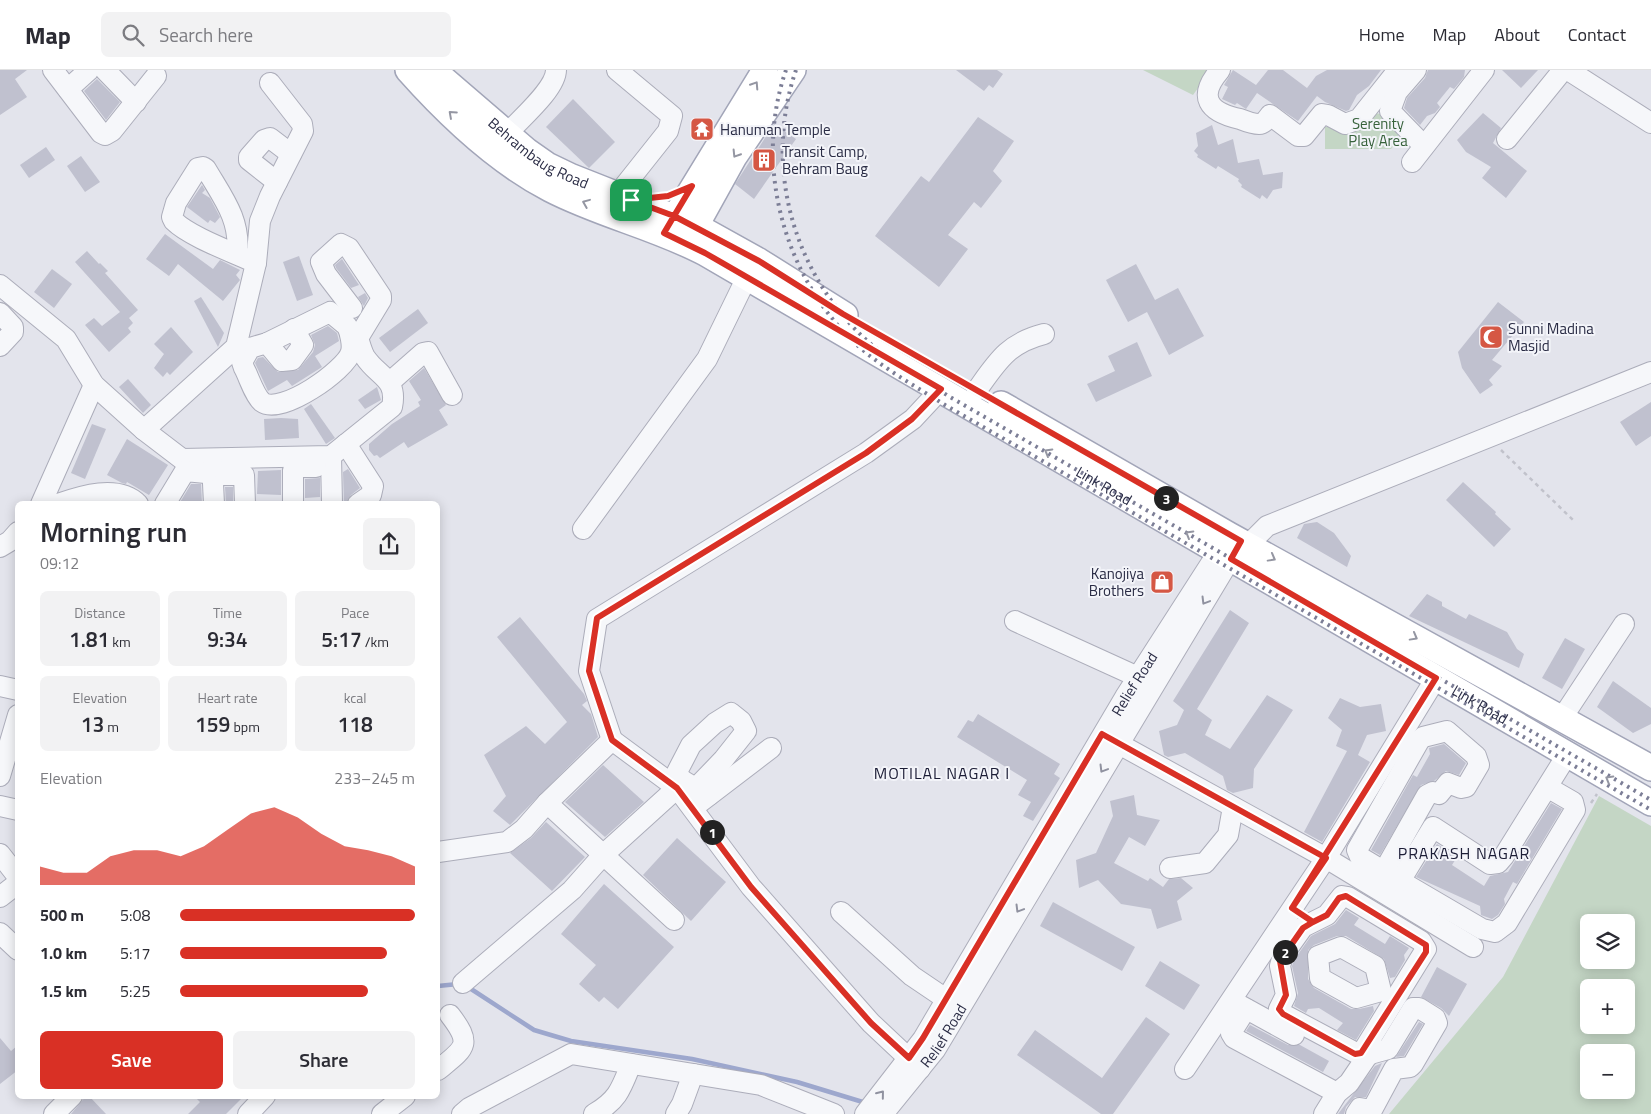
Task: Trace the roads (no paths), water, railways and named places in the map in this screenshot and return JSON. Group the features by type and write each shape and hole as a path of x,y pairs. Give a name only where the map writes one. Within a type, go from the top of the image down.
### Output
{"main road":[{"name":"Behrambaug Road","path":"408,70 427,91 502,159 551,189 693,233"},
{"name":"Behrambaug Road","path":"433,70 512,138 547,165 624,197 693,233"},
{"path":"693,233 702,192 765,70"},
{"path":"624,197 668,196 702,192 734,157 793,70"},
{"path":"693,233 711,213 702,192"},
{"name":"Link Road","path":"693,233 747,277 941,389 1234,546 1562,718 1651,768"},
{"name":"Link Road","path":"693,233 843,314 977,390 1234,546 1436,678 1651,803"}],"street":[{"path":"54,70 101,133 104,134 112,131 156,76"},
{"path":"68,89 90,70"},
{"path":"105,70 136,102"},
{"path":"618,70 639,78 672,116 668,131 624,197"},
{"path":"1220,70 1206,92 1209,104 1222,115 1259,124 1265,122 1270,115 1298,136 1304,136 1322,114 1328,114 1345,124 1359,119 1404,72"},
{"path":"1412,162 1484,70"},
{"path":"1507,139 1563,70"},
{"path":"1568,70 1651,123"},
{"path":"1404,72 1390,111 1424,146"},
{"path":"512,138 555,79 558,78"},
{"path":"144,430 251,346 294,329 327,312 333,312 347,326 351,350 347,360 314,388 288,403 270,405 260,399 242,362 251,346 260,221 303,131 302,124 270,83"},
{"path":"277,182 249,160 249,157 264,140 270,138 291,154"},
{"path":"293,501 292,472 296,467 334,457 392,407 394,396 390,382 365,357 358,338 381,300 381,296 349,248 341,244 321,262 326,274 352,308"},
{"path":"237,254 256,264"},
{"path":"583,529 707,359 747,277"},
{"path":"0,285 66,339 94,385 144,430 182,459 244,475 245,501"},
{"path":"0,313 14,327 13,332 0,346"},
{"path":"0,356 26,329"},
{"path":"977,390 1001,356 1015,345 1044,334"},
{"path":"390,382 422,353 428,352 452,395"},
{"path":"1234,546 1267,526 1487,436 1651,372"},
{"path":"42,501 94,385"},
{"path":"909,1071 871,1023 751,887 694,794 612,740 589,671 597,618 866,453 912,419 941,389"},
{"path":"286,501 287,457"},
{"path":"327,501 334,457"},
{"path":"332,501 334,457"},
{"path":"167,501 185,471 250,458 334,457 373,486 371,495 362,501"},
{"path":"250,458 256,501"},
{"path":"207,501 209,466"},
{"path":"209,466 214,501"},
{"path":"68,501 93,494 114,493 127,496 134,501"},
{"path":"0,547 15,535"},
{"name":"Relief Road","path":"865,1114 909,1071 935,1050 1110,739 1138,677 1234,546"},
{"name":"Relief Road","path":"883,1114 909,1071 946,998 1234,546"},
{"path":"1015,621 1138,677"},
{"path":"1562,718 1624,624"},
{"path":"1337,1093 1234,1038 1231,1032 1238,1005 1255,964 1326,858 1436,678"},
{"path":"0,686 15,689"},
{"path":"0,776 15,724"},
{"path":"1392,876 1415,816 1430,793 1439,794 1448,782 1461,788 1466,788 1479,764 1476,756 1447,731 1423,737 1418,741 1357,850 1360,857 1392,876 1482,929 1495,932 1507,923 1575,810 1573,802 1547,787"},
{"path":"1110,739 1326,858 1473,947"},
{"path":"440,852 507,842 524,829 547,803 612,740"},
{"path":"463,983 572,890 603,855 694,794 771,748"},
{"path":"1415,816 1490,864 1498,863 1567,755"},
{"path":"547,803 674,920"},
{"path":"1557,852 1591,803"},
{"path":"0,806 15,809"},
{"path":"1170,868 1206,863 1228,835 1232,807"},
{"path":"1392,876 1432,827"},
{"path":"0,854 15,873"},
{"path":"0,897 15,886"},
{"path":"1344,896 1424,942 1426,952 1388,995 1363,1051 1355,1054 1280,1012 1280,1006 1286,995 1280,966 1283,955 1303,928 1313,922 1327,915 1339,898 1344,896"},
{"path":"1292,908 1313,922"},
{"path":"841,912 912,976 946,998"},
{"path":"0,934 15,947"},
{"path":"1255,964 1283,983"},
{"path":"1185,1069 1238,1005"},
{"path":"1238,1005 1359,1071"},
{"path":"1324,1114 1337,1093 1359,1071 1366,1058 1370,1054 1388,1049 1412,1010 1419,1008 1436,1018 1437,1023 1413,1064 1405,1068 1394,1069 1372,1110 1360,1108 1356,1114"},
{"path":"440,1068 464,1044 464,1033 450,1015"},
{"path":"1379,1053 1405,1068"},
{"path":"469,1112 571,1054 761,1085 834,1114"},
{"path":"594,1114 610,1104 618,1096 631,1064"},
{"path":"676,1114 682,1104 693,1074"},
{"path":"54,1114 69,1099"},
{"path":"382,1114 401,1099"}],"waterway":[{"path":"440,986 458,984"},
{"path":"468,987 534,1030 571,1041 692,1059 797,1082 866,1103"}],"railway":[{"path":"786,70 777,106 773,144 775,181 782,218 794,254 810,287 832,318 867,354 945,405 1651,810"},
{"path":"796,70 787,105 783,141 784,177 790,212 801,246 817,279 837,309 872,345 904,369 950,397 1651,800"}],"place":[{"name":"Hanuman Temple","path":"702,129"},
{"name":"Transit Camp, Behram Baug","path":"764,160"},
{"name":"Sunni Madina Masjid","path":"1491,337"},
{"name":"Kanojiya Brothers","path":"1162,582"}],"district":[{"name":"MOTILAL NAGAR I","path":"942,773"},
{"name":"PRAKASH NAGAR","path":"1464,853"}],"park label":[{"name":"Serenity Play Area","path":"1378,132"}]}
